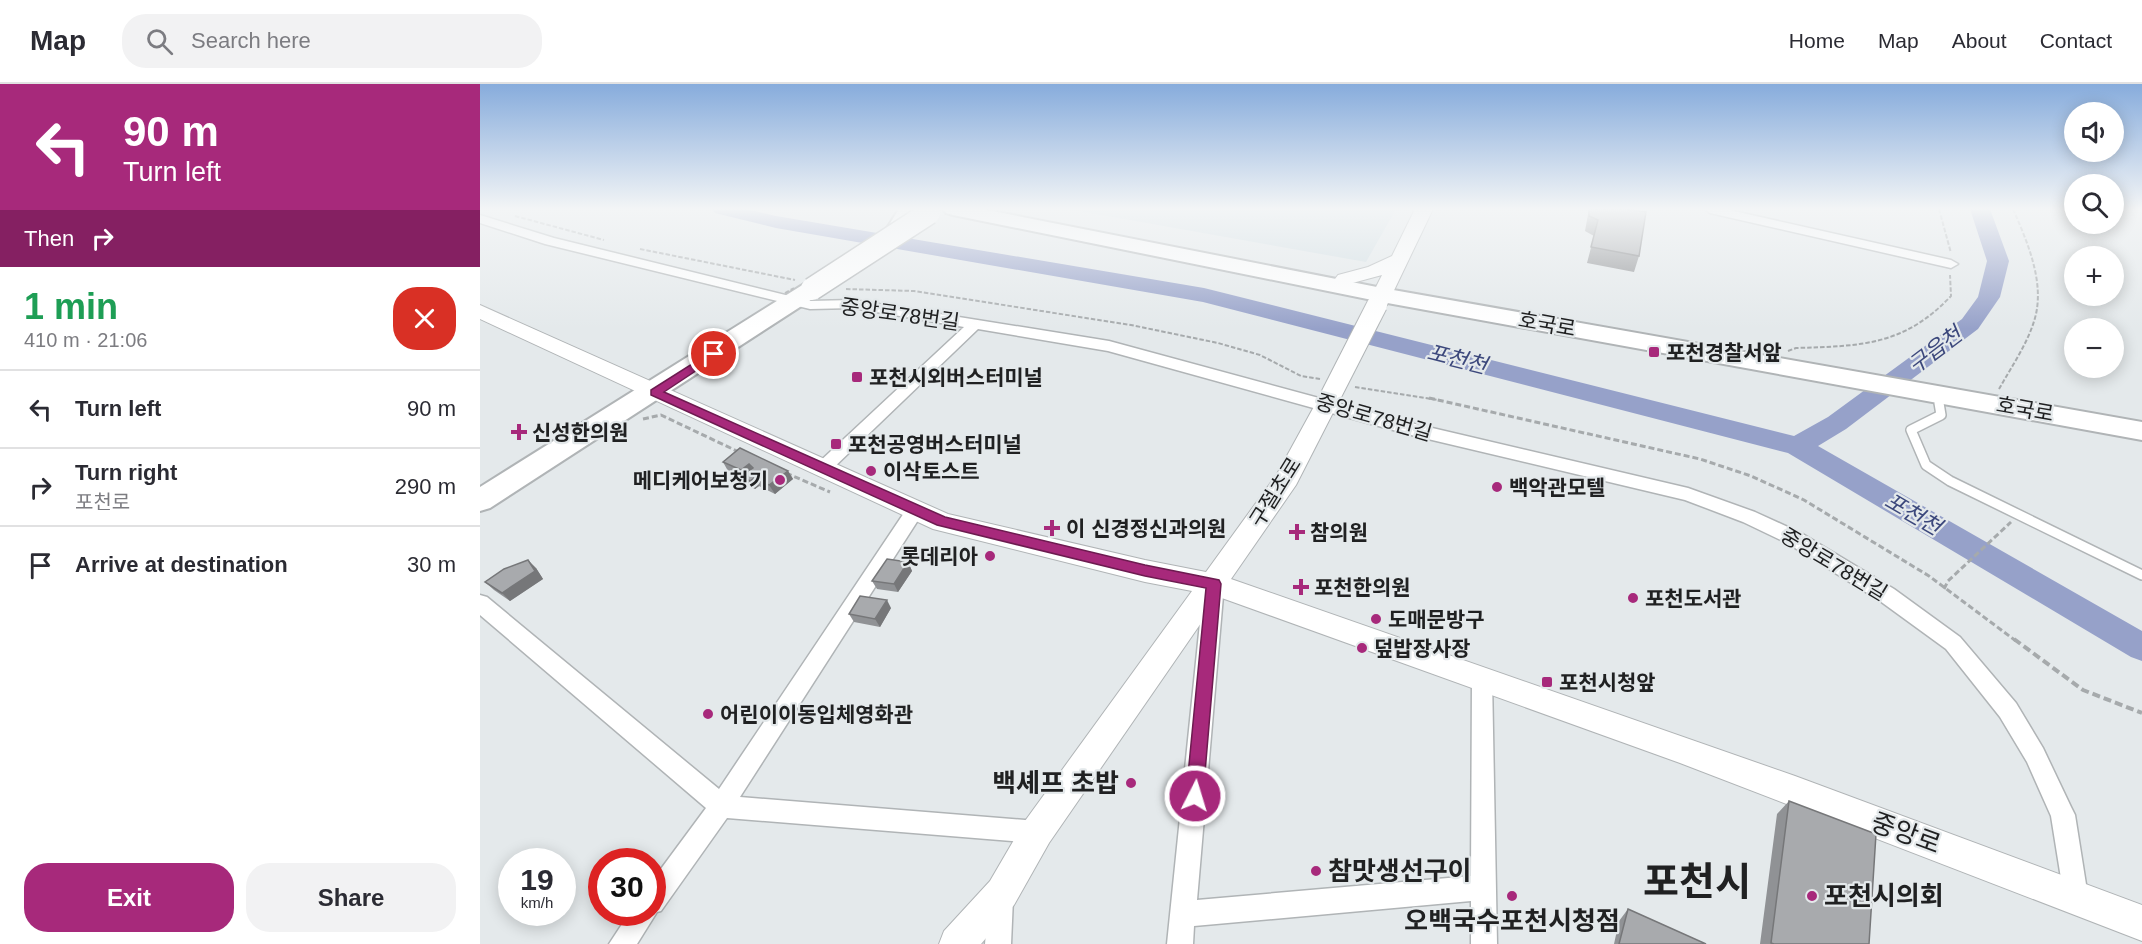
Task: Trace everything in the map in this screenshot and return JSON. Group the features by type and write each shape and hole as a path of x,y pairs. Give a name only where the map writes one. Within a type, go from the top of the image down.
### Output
{"main road":[{"path":"480,501 603,421 655,392 872,249"},
{"name":"호국로","path":"1145,249 1381,296 1788,362 2142,431"},
{"name":"호국로","path":"1173,249 1345,279 1381,296"},
{"name":"호국로","path":"1956,396 1996,394 2142,420"}],"street":[{"name":"중앙로78번길","path":"592,249 803,295 810,305 853,304 1109,346 1328,400 1411,429 1688,494 1749,517 1794,538 1887,595 1953,643 2008,710 2035,755 2062,815 2076,897"},
{"name":"구절초로","path":"957,944 1002,893 1037,832 1287,479 1404,249"},
{"path":"1886,249 1951,264"},
{"path":"1345,279 1375,271 1398,260"},
{"name":"중앙로","path":"480,310 942,522 1145,571 1214,584 1669,743 1806,797 1987,862 2142,923"},
{"path":"823,468 974,325"},
{"path":"666,883 721,806 916,509"},
{"path":"1180,944 1214,584"},
{"path":"480,603 721,806 1037,832"},
{"path":"1482,678 1484,944"},
{"path":"1184,914 1485,887"},
{"path":"998,944 1002,893"},
{"path":"622,944 635,926"}],"lane":[{"path":"1956,396 1941,415 1911,430 1926,465 1950,482 2142,575"}],"path":[{"path":"1788,362 1796,348 1844,347 1887,341 1937,314 1951,296 1951,249"},
{"path":"1996,394 2036,317 2038,302 2035,275 2026,249"},
{"path":"638,419 661,415 741,453"},
{"path":"782,471 833,493"},
{"path":"1944,589 1948,581 2008,526"}],"shaded area":[{"path":"1294,249 1373,249 1366,262"}],"building":[{"path":"1602,249 1640,249 1639,256"},
{"path":"740,448 788,471 769,485 754,478 750,481 741,476 753,468 749,464 741,470 723,462"},
{"path":"887,559 908,562 894,584 872,581"},
{"path":"528,560 535,571 502,593 485,582 504,569"},
{"path":"860,596 887,600 875,619 849,614"},
{"name":"포천시의회","path":"1789,801 1876,834 1869,944 1771,943"},
{"path":"1628,909 1706,944 1619,944"}],"waterway":[{"name":"포천천","path":"935,249 1204,295 1797,446"},
{"name":"구읍천","path":"1797,446 1837,423 1970,324 1989,297 1998,261 1994,249"},
{"name":"포천천","path":"1797,446 2142,647"}],"place":[{"name":"포천경찰서앞","path":"1654,352"},
{"name":"포천시외버스터미널","path":"857,377"},
{"name":"신성한의원","path":"519,432"},
{"name":"포천공영버스터미널","path":"836,444"},
{"name":"이삭토스트","path":"871,471"},
{"name":"메디케어보청기","path":"780,480"},
{"name":"백악관모텔","path":"1497,487"},
{"name":"이 신경정신과의원","path":"1052,528"},
{"name":"참의원","path":"1297,532"},
{"name":"롯데리아","path":"990,556"},
{"name":"포천한의원","path":"1301,587"},
{"name":"포천도서관","path":"1633,598"},
{"name":"도매문방구","path":"1376,619"},
{"name":"덮밥장사장","path":"1362,648"},
{"name":"포천시청앞","path":"1547,682"},
{"name":"어린이이동입체영화관","path":"708,714"},
{"name":"백셰프 초밥","path":"1131,783"},
{"name":"참맛생선구이","path":"1316,871"},
{"name":"오백국수포천시청점","path":"1512,896"},
{"name":"포천시의회","path":"1812,896"}],"district":[{"name":"포천시","path":"1697,881"}],"route":[{"path":"714,354 655,392 942,522 1145,571 1214,584 1195,796"}]}
